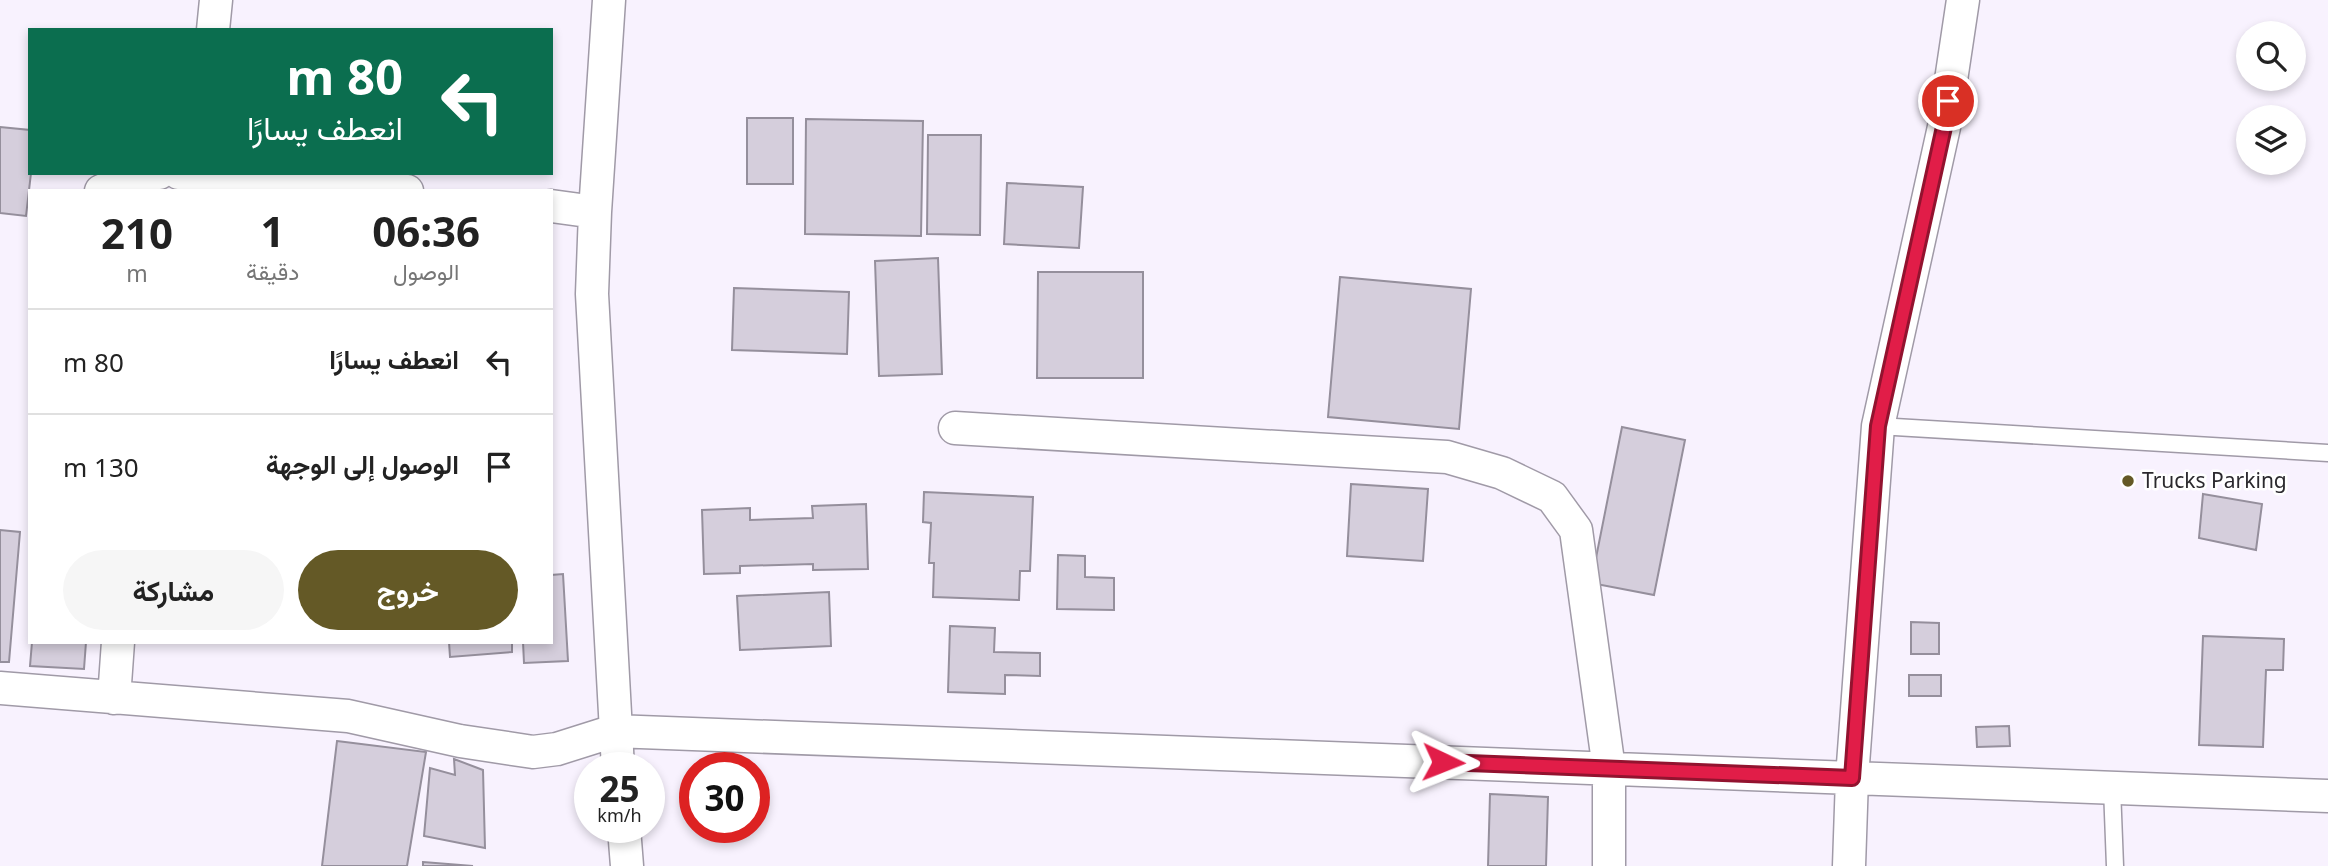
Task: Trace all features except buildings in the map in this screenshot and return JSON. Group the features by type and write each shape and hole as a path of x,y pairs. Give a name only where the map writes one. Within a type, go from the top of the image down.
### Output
{"street":[{"path":"213,28 216,0"},
{"path":"609,0 592,294 616,752"},
{"path":"1849,866 1852,778 1878,426 1944,127 1963,0"},
{"path":"106,189 139,175"},
{"path":"209,175 382,189"},
{"path":"553,206 595,212"},
{"path":"955,428 1447,457 1502,473 1552,497 1576,530 1609,769 1609,866"},
{"path":"114,698 118,644"},
{"path":"0,688 348,716 460,741 533,752 557,749 614,731 2328,796"},
{"path":"625,843 627,866"}],"lane":[{"path":"1878,426 2328,453"},
{"path":"2112,788 2115,866"}],"place":[{"name":"Trucks Parking","path":"2128,481"}],"route":[{"path":"1443,762 1852,778 1878,426 1948,101"}]}
